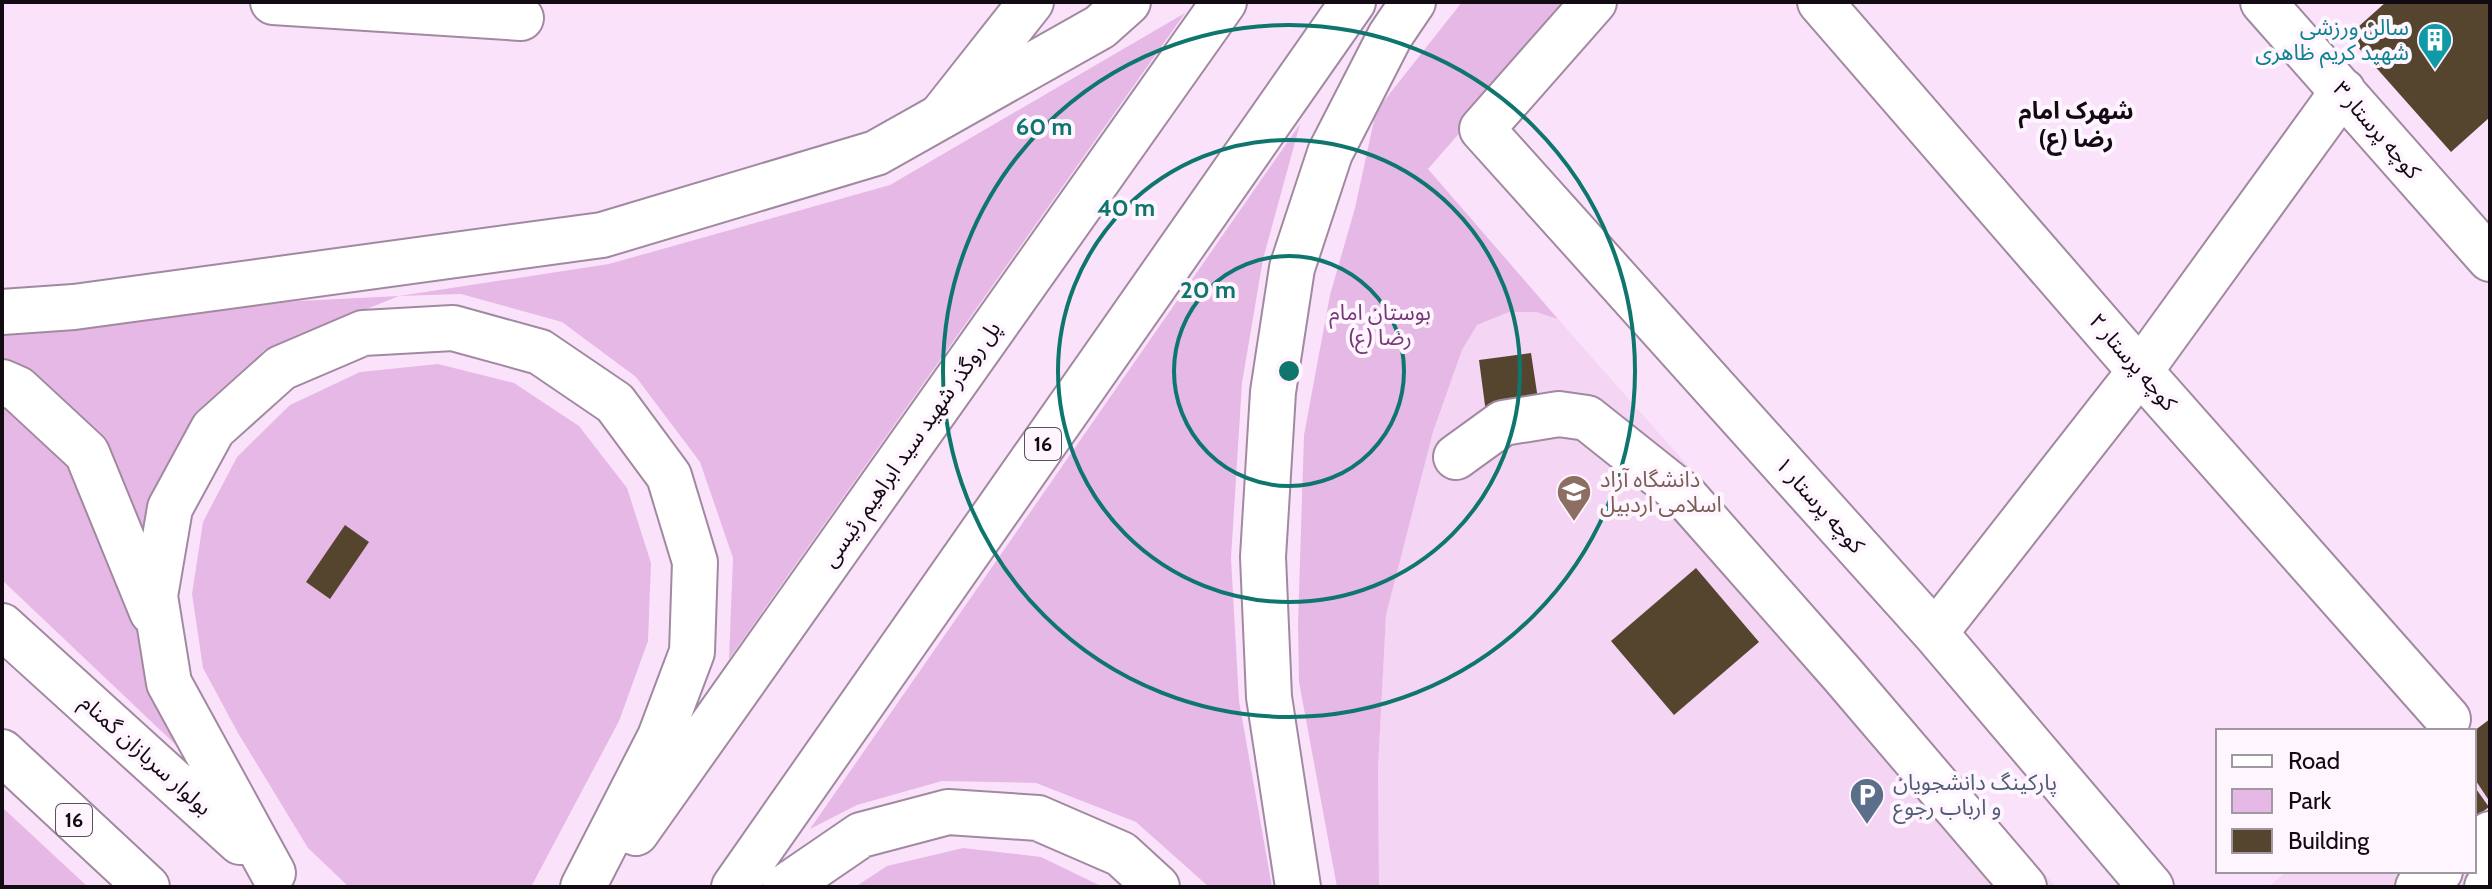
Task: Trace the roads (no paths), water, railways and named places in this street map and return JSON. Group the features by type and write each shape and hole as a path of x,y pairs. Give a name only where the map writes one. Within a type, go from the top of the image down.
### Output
{"main road":[{"path":"273,2 521,18"},
{"path":"941,116 1031,2"},
{"path":"2,312 74,307 602,235 876,153 1100,27 1128,2"},
{"name":"پل روگذر شهید سید ابراهیم رئیسی","path":"598,887 1224,2"},
{"name":"16","path":"734,887 1353,2"},
{"path":"1298,887 1269,697 1263,557 1273,392 1292,268 1330,153 1390,36 1413,2"},
{"name":"کوچه پرستار ۱","path":"1594,2 1482,129 1935,633 2151,887"},
{"name":"کوچه پرستار ۲","path":"1820,2 2140,371 2448,719"},
{"name":"کوچه پرستار ۳","path":"2263,2 2490,259"},
{"path":"1935,633 2140,371 2343,91"},
{"path":"280,880 169,683 155,596 170,508 213,429 281,368 363,333 453,328 540,352 615,403 669,476 695,562 692,652 660,737 583,887"},
{"path":"2,382 18,389 87,453 161,636"},
{"path":"1456,457 1503,423 1559,414 1587,418 1685,496 2024,887"},
{"name":"بولوار سربازان گمنام","path":"2,626 191,795 280,880"},
{"name":"16","path":"2,752 147,887"},
{"path":"785,887 861,835 948,812 1038,818 1121,854 1157,887"},
{"path":"2418,887 2437,873"}],"place":[{"name":"سالن ورزشی شهید کریم ظاهری","path":"2435,71"},
{"name":"دانشگاه آزاد اسلامی اردبیل","path":"1574,523"},
{"name":"پارکینگ دانشجویان و ارباب رجوع","path":"1867,826"}],"district":[{"name":"شهرک امام رضا (ع)","path":"2076,124"}],"park label":[{"name":"بوستان امام رضا (ع)","path":"1380,324"}]}
